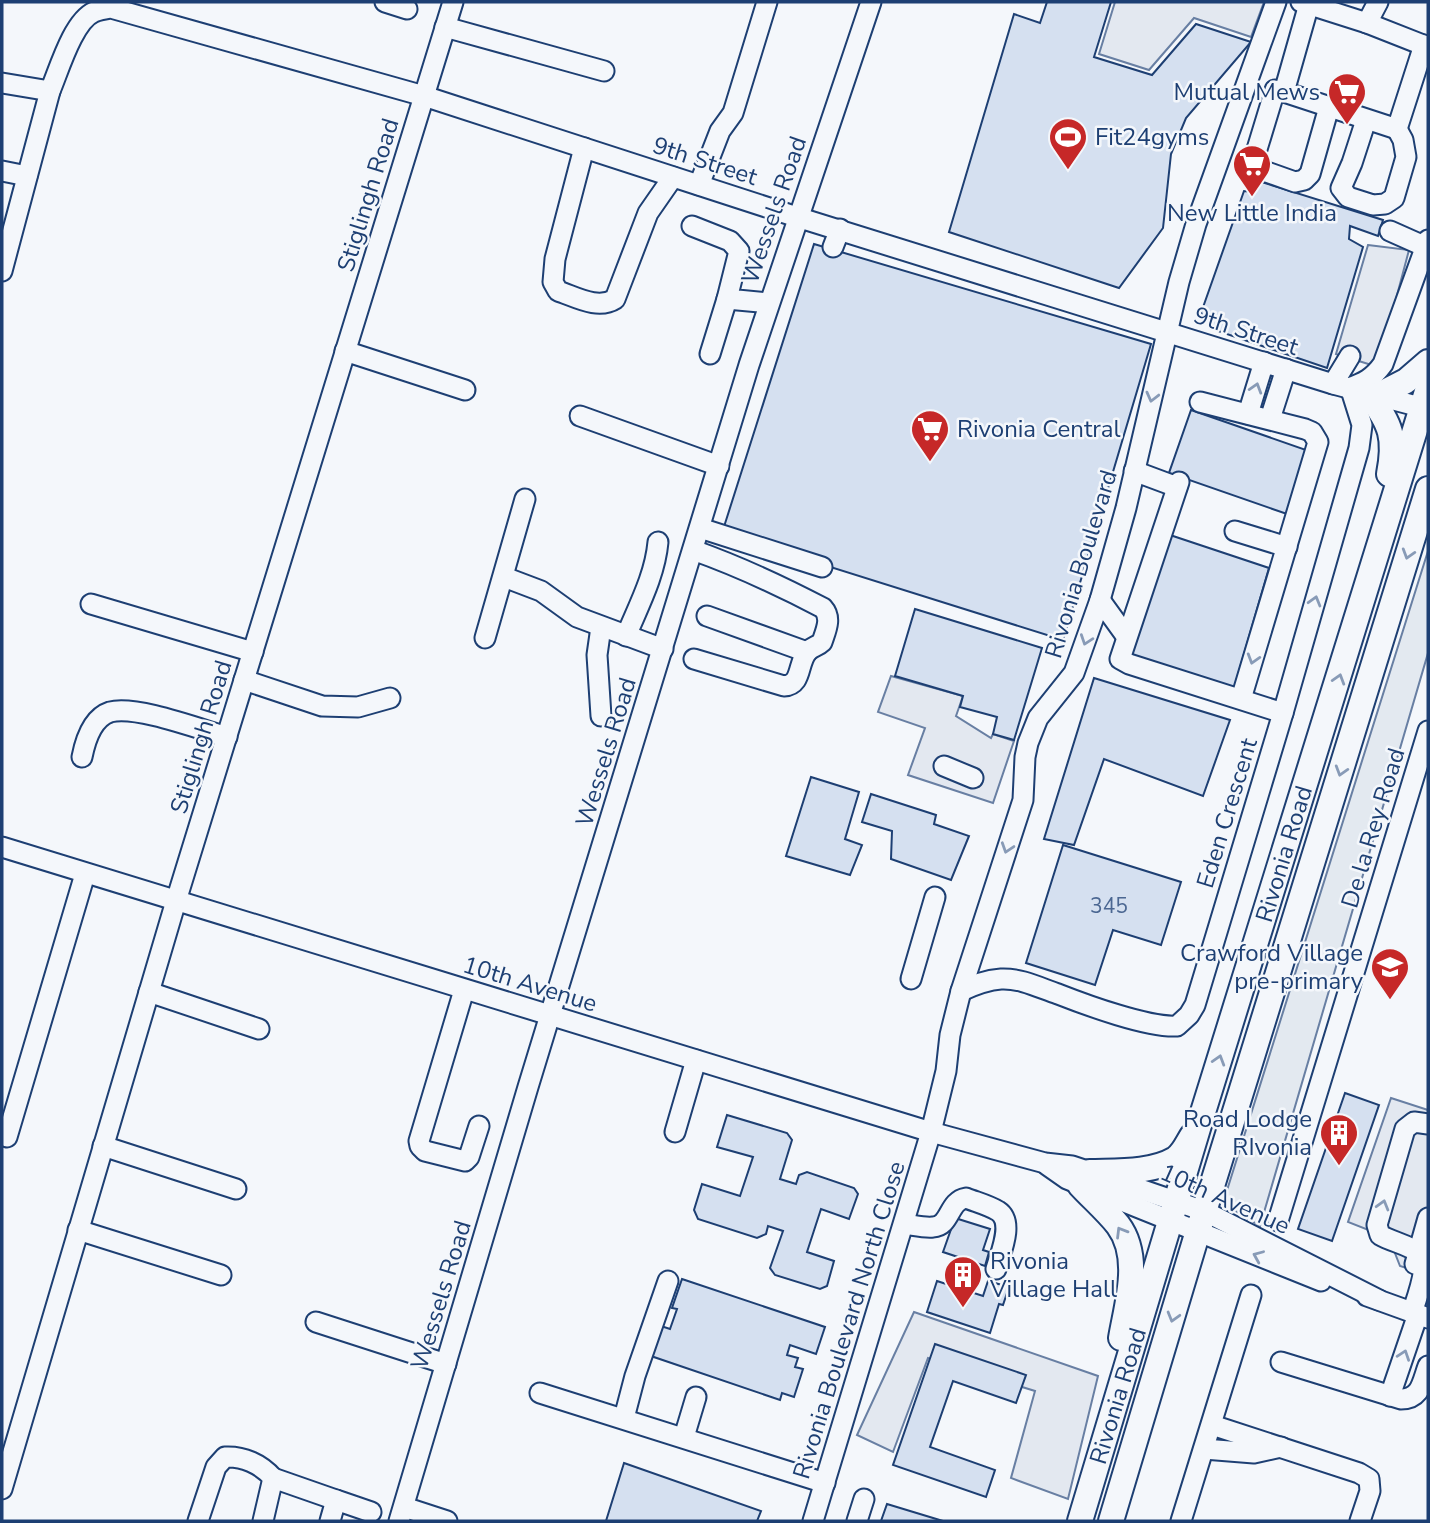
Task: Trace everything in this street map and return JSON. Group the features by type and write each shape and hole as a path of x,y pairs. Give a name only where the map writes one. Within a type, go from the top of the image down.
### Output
{"main road":[{"path":"1355,391 1406,381 1428,362"},
{"path":"1355,391 1386,423 1394,448 1387,485 1370,544 1368,587"},
{"name":"Rivonia Road","path":"1080,1521 1199,1125 1426,402"},
{"name":"Rivonia Road","path":"1111,1521 1428,489"},
{"path":"1104,1443 1131,1282 1131,1258 1118,1225 1085,1178 1132,1171 1173,1160 1182,1153 1199,1125"}],"street":[{"path":"385,2 407,9"},
{"name":"Stiglingh Road","path":"2,1489 176,901 453,2"},
{"path":"699,185 720,131 733,113 767,2"},
{"name":"Wessels Road","path":"401,1514 550,1016 769,303 872,2"},
{"name":"Rivonia Boulevard","path":"931,1132 961,991 1023,800 1025,757 1032,728 1074,673 1100,600 1196,225 1276,2"},
{"path":"1367,23 1378,2"},
{"path":"1329,107 1310,174 1304,180 1295,182 1261,170 1254,159 1279,91 1305,3 1426,46 1397,130"},
{"name":"9th Street","path":"2,266 50,91 80,23 93,12 111,8 424,96 797,217 1355,391 1426,402"},
{"path":"445,27 604,71"},
{"path":"1248,80 1397,130 1406,148 1404,168 1394,198 1385,204 1373,205 1348,197 1341,188 1366,120"},
{"path":"2,83 50,91"},
{"path":"584,148 555,259 553,282 558,291 603,305 615,299 648,214 673,177"},
{"path":"2,171 27,176"},
{"path":"692,226 736,246 738,257 710,354"},
{"path":"833,247 840,229"},
{"path":"1355,391 1383,364 1427,244 1390,231"},
{"path":"727,299 769,303"},
{"path":"345,351 465,390"},
{"path":"1350,356 1355,391"},
{"path":"1248,414 1264,362"},
{"path":"1270,419 1286,369"},
{"name":"Eden Crescent","path":"961,991 989,980 1016,980 1080,1003 1161,1026 1177,1026 1184,1022 1195,1004 1359,448 1362,425 1355,391"},
{"path":"1200,402 1312,432 1318,442 1241,699"},
{"path":"580,416 719,466"},
{"path":"1134,471 1178,485 1120,659 1283,713"},
{"path":"485,638 525,499"},
{"path":"700,528 822,567"},
{"path":"1235,531 1287,547"},
{"path":"626,636 657,559 658,542"},
{"path":"692,556 738,576 751,575 823,607 828,613 822,642 807,652 795,683 790,686 694,659"},
{"path":"504,578 555,598 578,617 663,649"},
{"path":"1100,600 1126,636"},
{"path":"91,604 253,652"},
{"path":"707,616 807,652"},
{"path":"601,627 597,655 601,716"},
{"path":"244,680 322,706 358,707 390,698"},
{"path":"82,757 90,733 109,712 138,712 227,737"},
{"name":"De la Rey Road","path":"1278,1221 1428,731"},
{"path":"944,766 973,778"},
{"name":"10th Avenue","path":"2,847 931,1132 1045,1163 1067,1179 1085,1178 1201,1221 1414,1313"},
{"path":"7,1137 85,874"},
{"path":"911,979 935,897"},
{"path":"464,990 419,1141 420,1146 425,1151 465,1161 469,1157 479,1126"},
{"path":"149,992 259,1029"},
{"path":"675,1132 696,1060"},
{"path":"1390,1396 1424,1270 1423,1259 1418,1253 1380,1235 1377,1226 1405,1129 1414,1122 1428,1124"},
{"name":"Rivonia Boulevard North Close","path":"813,1521 931,1132"},
{"path":"103,1146 236,1189"},
{"path":"904,1224 938,1226 944,1222 955,1203 966,1198 999,1212 1005,1219 1006,1229 996,1269"},
{"path":"1418,1253 1428,1218"},
{"path":"78,1230 221,1275"},
{"path":"624,1418 668,1281"},
{"path":"1181,1521 1251,1295"},
{"path":"316,1322 446,1364"},
{"path":"1281,1362 1390,1396 1411,1399 1419,1393 1428,1366"},
{"path":"540,1393 825,1483"},
{"path":"684,1437 696,1396"},
{"path":"1212,1425 1282,1446 1369,1479 1370,1491 1360,1521"},
{"path":"1204,1448 1254,1453 1282,1446"},
{"path":"198,1521 216,1467 225,1457 235,1457 256,1464 273,1478 371,1512"},
{"path":"263,1521 273,1478"},
{"path":"857,1521 864,1499"},
{"path":"330,1521 336,1500"},
{"path":"401,1514 443,1521"}],"shaded area":[{"path":"1115,2 1264,2 1251,37 1194,18 1149,70 1099,54"},
{"path":"1368,245 1409,250 1378,367 1336,354"},
{"path":"1428,551 1428,653 1260,1226 1223,1203"},
{"path":"891,676 963,696 956,716 991,738 993,734 1014,741 993,803 908,775 925,728 878,712"},
{"path":"1391,1098 1428,1110 1428,1245 1419,1272 1400,1266 1389,1238 1348,1222"},
{"path":"914,1312 1098,1376 1068,1499 1011,1478 1035,1391 928,1358 893,1452 857,1435"}],"building":[{"path":"1047,2 1111,2 1094,57 1152,75 1196,24 1251,42 1186,118 1171,154 1163,228 1119,288 949,232 1014,14 1040,23"},
{"path":"1255,180 1383,220 1378,236 1350,226 1349,239 1363,247 1327,368 1212,329 1201,313 1244,191 1252,192"},
{"name":"Rivonia Central","path":"814,244 1151,344 1063,640 722,533"},
{"path":"1191,410 1309,451 1287,514 1169,473"},
{"path":"1170,535 1269,568 1230,702 1122,670"},
{"path":"915,609 1042,648 1014,740 993,734 997,717 960,707 963,696 895,676"},
{"path":"1094,678 1230,720 1203,796 1104,759 1074,845 1044,839"},
{"path":"811,777 859,792 845,839 862,845 850,875 786,856"},
{"path":"871,794 936,815 934,824 969,836 951,880 891,859 892,831 862,822"},
{"path":"1063,845 1181,882 1161,945 1113,930 1095,985 1026,963"},
{"name":"Road Lodge RIvonia","path":"1345,1093 1379,1105 1332,1241 1298,1229"},
{"path":"727,1115 787,1133 792,1140 780,1179 796,1184 799,1175 807,1172 854,1188 858,1194 849,1219 821,1209 807,1252 834,1261 827,1286 820,1289 775,1275 770,1268 783,1231 768,1226 766,1234 757,1238 698,1219 694,1210 702,1184 740,1196 753,1157 717,1147"},
{"path":"955,1218 990,1229 983,1250 989,1252 985,1266 943,1252"},
{"path":"682,1279 825,1327 816,1354 790,1345 787,1355 798,1358 795,1367 803,1369 794,1397 782,1393 780,1400 648,1355 658,1325 670,1329 677,1309 672,1308"},
{"name":"Rivonia Village Hall","path":"937,1281 983,1296 988,1281 1009,1287 1003,1305 999,1304 990,1333 927,1312"},
{"path":"935,1344 1026,1375 1016,1403 953,1381 930,1447 995,1470 986,1497 893,1465"},
{"path":"624,1463 761,1511 757,1521 606,1521"},
{"path":"887,1504 943,1521 881,1521"}],"place":[{"name":"Mutual Mews","path":"1347,126"},
{"name":"Fit24gyms","path":"1068,171"},
{"name":"New Little India","path":"1252,198"},
{"name":"Rivonia Central","path":"930,463"},
{"name":"Crawford Village pre-primary","path":"1390,1001"},
{"name":"Road Lodge RIvonia","path":"1339,1167"},
{"name":"Rivonia Village Hall","path":"963,1309"}]}
